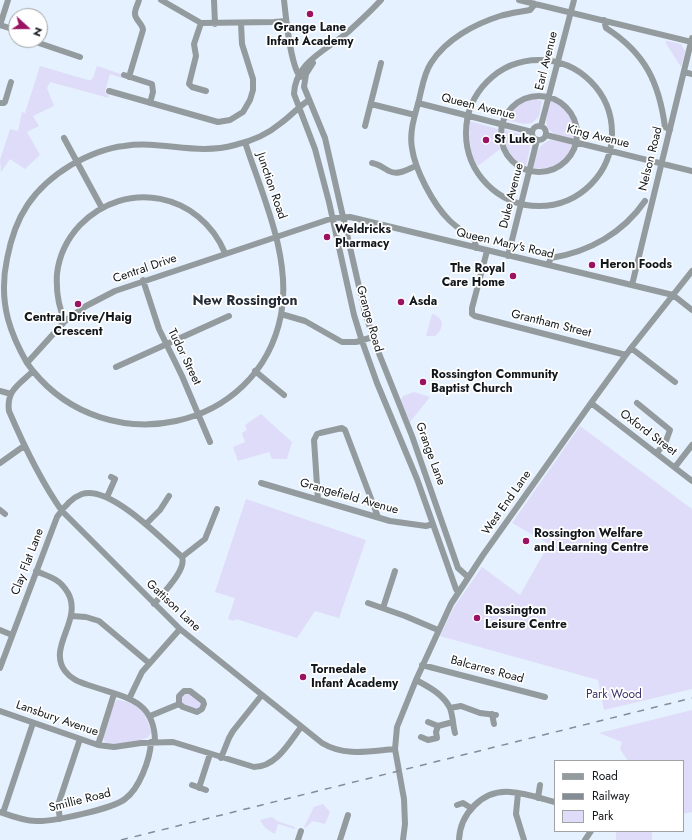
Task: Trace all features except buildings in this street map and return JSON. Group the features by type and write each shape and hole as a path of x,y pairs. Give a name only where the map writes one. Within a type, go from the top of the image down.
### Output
{"street":[{"path":"0,25 8,0"},
{"path":"139,0 135,16 143,30 127,76 152,84 153,92 150,103"},
{"path":"161,0 201,23 215,24 286,21"},
{"path":"214,0 215,24"},
{"path":"284,0 286,21 294,62 298,75 304,80 308,65 382,0"},
{"path":"519,0 692,41"},
{"name":"Earl Avenue","path":"541,126 574,0"},
{"path":"476,248 475,240 456,226 440,210 416,166 411,147 415,115 430,64 442,50 462,33 486,21 500,16 530,10 535,4"},
{"path":"604,20 606,28 623,40 644,64 651,75 660,98 665,127 670,130"},
{"path":"201,23 194,44 196,56 189,84 192,87 206,91"},
{"path":"110,91 218,122 230,120 243,112 250,100 254,84 242,44 241,23"},
{"name":"Nelson Road","path":"632,285 692,41"},
{"path":"48,46 80,57"},
{"path":"294,62 308,65"},
{"path":"365,126 381,63"},
{"path":"520,64 558,64 584,78 602,97 612,119 613,139 610,151 604,169 587,187 580,192 567,199 553,203 534,205 521,204 511,200 492,188 481,178 474,166 467,148 465,132 466,115 481,88 489,78 496,73 520,64"},
{"name":"Grange Road","path":"308,65 298,75 294,88 294,94 315,149 362,341 377,383 417,479 458,592"},
{"path":"684,72 692,74"},
{"name":"Grange Lane","path":"304,80 304,87 325,138 365,313 412,436 458,568 468,577"},
{"path":"0,102 5,102 11,82"},
{"path":"528,97 549,97 560,102 570,113 576,128 576,142 571,155 562,164 545,172 530,171 518,167 506,154 501,138 502,124 507,113 519,101 528,97"},
{"path":"0,391 10,394 33,371 27,363 15,339 8,319 5,306 4,279 8,251 24,209 32,198 54,175 77,161 100,152 123,146 145,144 209,150 223,148 255,139 275,128 298,107 309,100"},
{"name":"Queen Avenue","path":"418,103 532,132"},
{"path":"371,104 415,115"},
{"path":"541,126 546,131 546,135 543,139 537,140 533,138 532,132 537,127 541,126"},
{"name":"King Avenue","path":"546,135 692,171"},
{"path":"64,138 102,208"},
{"name":"Duke Avenue","path":"508,256 537,140"},
{"name":"Junction Road","path":"33,371 52,391 70,404 102,419 122,423 152,425 174,422 212,408 232,394 255,371 274,340 281,314 283,291 276,236 244,142"},
{"path":"372,163 380,164 395,173 416,166"},
{"path":"65,321 58,304 57,291 58,267 61,256 70,237 77,228 102,208 124,200 138,197 148,197 171,202 187,209 207,224 217,236 225,253"},
{"path":"548,265 551,258 583,250 607,238 629,221 645,201"},
{"name":"Queen Mary's Road","path":"332,218 342,216 350,217 673,295"},
{"name":"Central Drive","path":"27,363 65,321 100,298 143,280 332,218"},
{"name":"Grantham Street","path":"487,251 471,314 626,355"},
{"path":"343,264 354,269"},
{"name":"Grange Lane","path":"350,296 351,288 348,276 354,269"},
{"name":"West End Lane","path":"403,840 405,824 404,799 398,773 395,749 397,727 438,630 458,592 468,577 591,403 631,348 692,271"},
{"name":"Tudor Street","path":"143,280 154,316 182,376 210,442"},
{"path":"673,295 692,310"},
{"path":"281,314 305,321 342,342 348,343 362,341 373,337"},
{"path":"116,367 229,316"},
{"path":"631,348 675,382"},
{"path":"255,371 284,395"},
{"name":"Gattison Lane","path":"10,394 8,406 9,411 24,446 47,489 62,511 180,629 261,696 322,743 338,751 352,753 395,749"},
{"name":"Oxford Street","path":"591,403 692,481"},
{"path":"637,403 670,430 666,441 657,454"},
{"path":"318,500 314,440 316,434 340,427 346,430 378,517"},
{"path":"401,440 412,436"},
{"path":"675,467 692,445"},
{"path":"0,462 24,446"},
{"path":"107,497 115,479 111,478"},
{"name":"Grangefield Avenue","path":"261,483 378,517 405,523 433,526"},
{"path":"62,511 65,506 83,494 90,493 107,497 127,509 182,556 183,562 177,576 154,604"},
{"path":"146,524 163,506 169,496"},
{"path":"182,556 205,539 217,509"},
{"name":"Clay Flat Lane","path":"0,668 55,522 62,511"},
{"path":"433,526 442,523"},
{"path":"36,571 55,579 65,589 72,602 72,616 60,651 60,663 62,667 68,675 76,681 129,699 143,707 150,716 153,742"},
{"path":"383,608 395,571"},
{"path":"368,603 438,630"},
{"path":"72,616 86,617 99,621 149,663"},
{"path":"129,699 138,677 180,629"},
{"path":"0,630 12,635"},
{"name":"Balcarres Road","path":"422,665 545,697"},
{"path":"416,680 433,689 441,696 450,708 455,733"},
{"path":"98,745 114,694"},
{"path":"221,758 233,731 261,696"},
{"path":"150,716 179,704"},
{"path":"450,708 461,706 480,713 494,714 494,724"},
{"name":"Lansbury Avenue","path":"0,711 98,745 114,747 153,742 181,744 221,758 254,767 266,765 276,759 301,727"},
{"path":"428,722 438,726 453,722"},
{"path":"2,812 34,723"},
{"path":"421,737 428,740 437,738 436,732 438,726"},
{"path":"60,819 58,805 80,739"},
{"name":"Smillie Road","path":"2,812 35,821 60,819 116,804 125,799 135,789 139,782 153,742"},
{"path":"199,788 210,754"},
{"path":"192,786 206,790"},
{"path":"538,798 540,786"},
{"path":"459,840 463,822 471,808 479,801 492,794 508,792 518,793 554,802"},
{"path":"518,793 516,814 524,840"},
{"path":"457,805 463,803 471,808"},
{"path":"340,840 348,816"},
{"path":"298,840 301,831"}],"green space":[{"path":"667,41 681,44 685,51 681,67 665,42"},
{"path":"40,66 88,80 93,78 97,66 124,75 122,78 110,74 105,91 108,93 109,98 50,82 47,88 54,106 33,116 39,126 27,132 40,155 25,169 10,159 1,172 0,160 10,129 18,131 22,112 25,113"},
{"path":"535,99 542,101 539,116 532,123 523,124 507,120 511,112 518,105"},
{"path":"551,100 562,107 569,115 574,126 574,139 556,134 548,128 546,124"},
{"path":"469,121 498,129 497,136 500,149 478,166 471,154"},
{"path":"504,130 521,134 528,140 530,149 526,166 512,156 505,141"},
{"path":"551,140 574,144 567,156 558,164 546,168 533,168 536,155 540,147"},
{"path":"432,314 439,318 442,324 440,330 435,336 426,336"},
{"path":"414,392 430,397 410,422 401,400 403,396"},
{"path":"261,414 292,442 287,459 272,459 269,452 238,461 233,447 245,442 242,433 247,430 245,425"},
{"name":"Park Wood","path":"580,426 692,509 692,689 604,710 598,680 440,636 454,607 482,567 520,595 549,544 512,523"},
{"path":"246,499 366,540 339,618 315,611 297,638 236,619 234,621 228,619 235,598 215,592"},
{"path":"184,691 203,701 203,707 191,710 178,700"},
{"path":"117,700 135,705 142,711 147,719 151,733 148,737 138,741 119,744 104,741 103,738 113,706"},
{"path":"692,710 692,812 684,814 684,760 627,760 620,749 622,742 599,733"},
{"path":"323,804 330,812 325,824 313,821 305,828 304,827 314,807"},
{"path":"272,817 277,821 295,827 295,829 278,824 275,834 271,832 260,820"},
{"path":"616,832 652,832 652,840 616,840"}],"railway":[{"path":"121,840 692,698"}],"place":[{"name":"Grange Lane Infant Academy","path":"310,14"},
{"name":"St Luke","path":"486,140"},
{"name":"Weldricks Pharmacy","path":"327,237"},
{"name":"Heron Foods","path":"592,265"},
{"name":"The Royal Care Home","path":"513,276"},
{"name":"Asda","path":"401,302"},
{"name":"Central Drive/Haig Crescent","path":"78,304"},
{"name":"Rossington Community Baptist Church","path":"423,382"},
{"name":"Rossington Welfare and Learning Centre","path":"526,541"},
{"name":"Rossington Leisure Centre","path":"477,618"},
{"name":"Tornedale Infant Academy","path":"303,677"}],"district":[{"name":"New Rossington","path":"245,302"}]}
